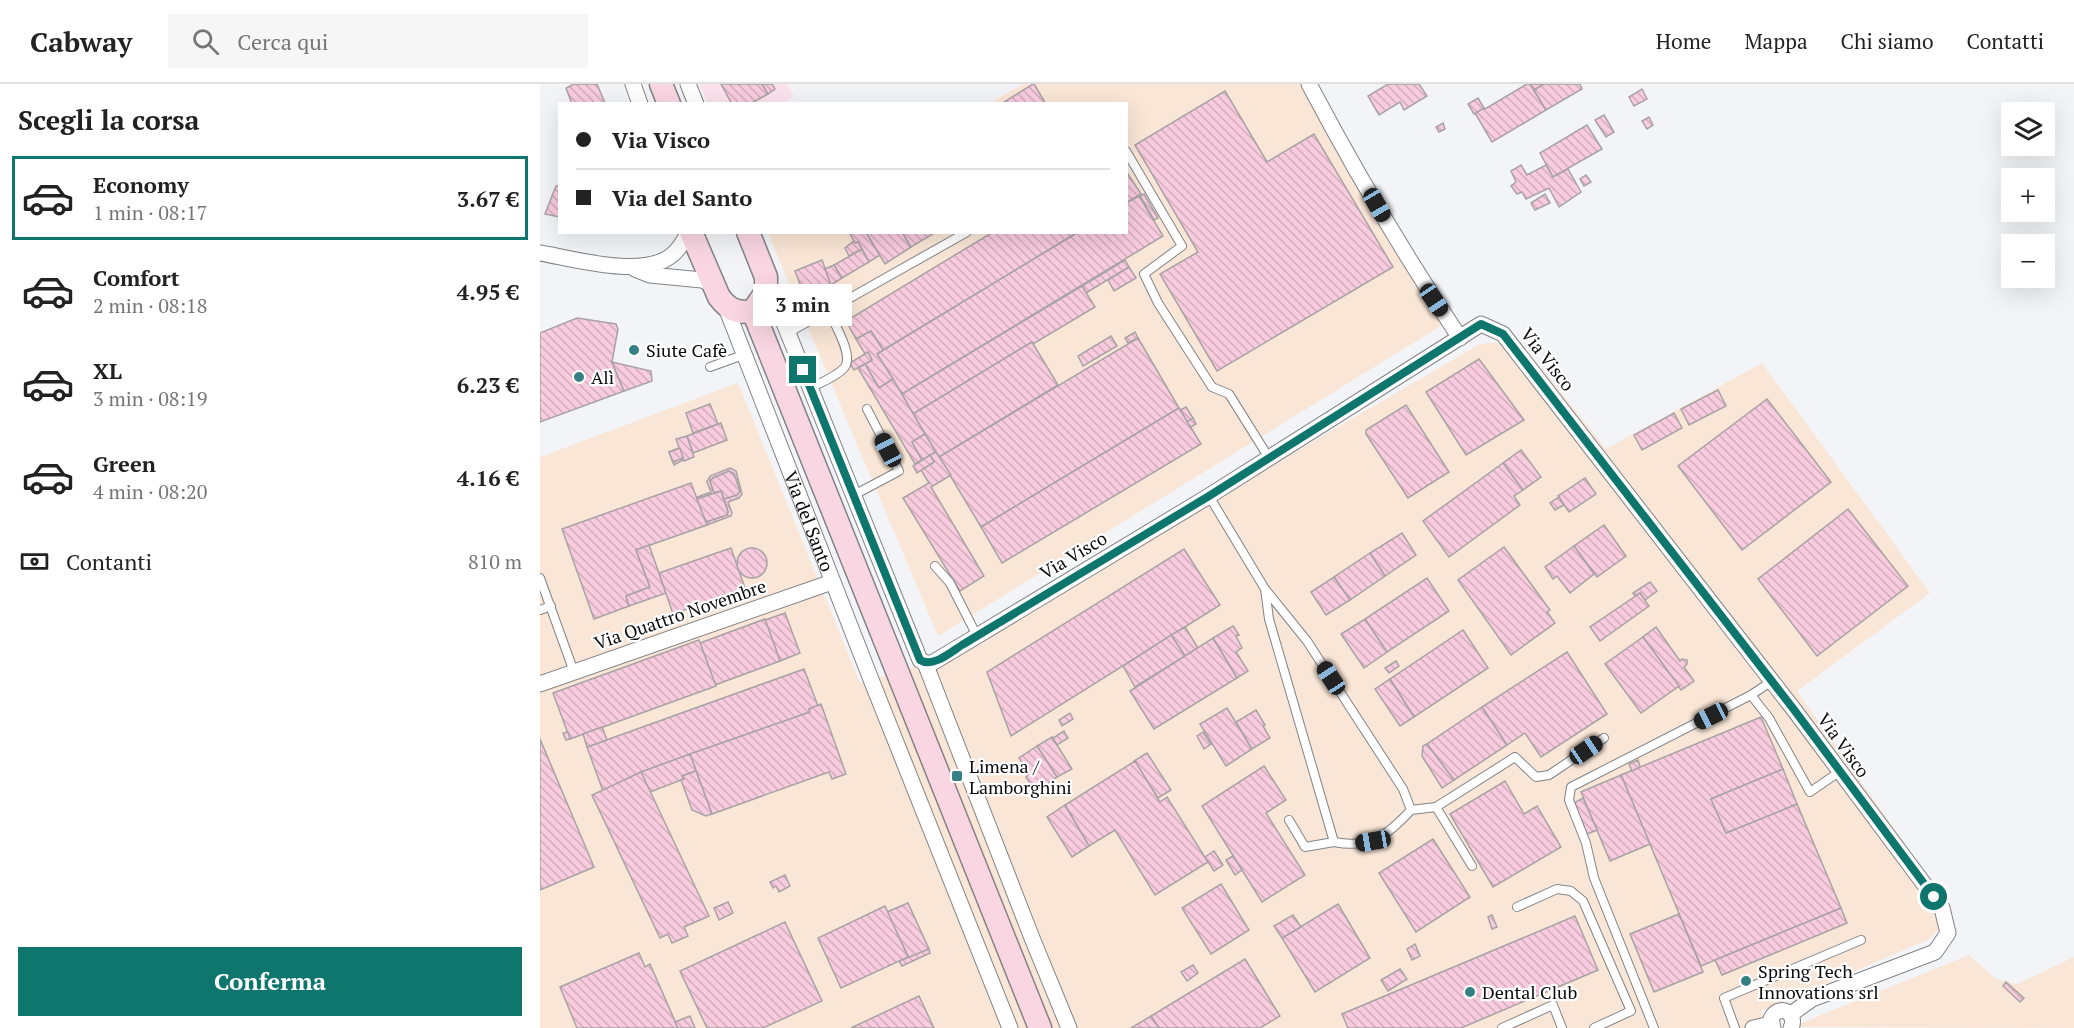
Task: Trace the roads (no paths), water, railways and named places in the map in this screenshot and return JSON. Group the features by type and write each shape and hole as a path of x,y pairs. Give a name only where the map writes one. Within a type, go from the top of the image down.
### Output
{"street":[{"path":"633,84 639,102"},
{"path":"661,84 668,102"},
{"path":"688,84 695,102"},
{"path":"1309,84 1422,283 1460,338"},
{"path":"540,253 630,267 649,266 672,256 689,234"},
{"name":"Via del Santo","path":"691,234 713,285 725,305 832,582 1010,1028"},
{"path":"749,234 920,660 925,663 1069,1028"},
{"path":"630,267 650,275 702,280 713,285"},
{"path":"725,305 742,313 753,311 766,292 766,278"},
{"path":"753,311 1040,1028"},
{"name":"Via Visco","path":"925,663 932,663 1209,496 1481,324 1503,334 1772,681 1942,908 1948,933 1935,952 1812,999 1791,1021"},
{"path":"767,417 791,408"},
{"name":"Via Quattro Novembre","path":"540,684 832,582"},
{"path":"894,739 919,729"},
{"path":"1753,1028 1772,1026 1772,1015 1779,1010 1791,1021"}],"lane":[{"path":"1128,154 1182,246 1144,273 1158,303 1212,387 1229,394 1269,458"},
{"path":"788,333 963,234"},
{"path":"810,388 843,370 847,365 849,356 828,310"},
{"path":"710,367 743,355"},
{"path":"854,495 899,471 867,409"},
{"path":"1209,496 1264,589 1314,651 1403,789 1411,810"},
{"path":"935,566 950,584 977,636"},
{"path":"540,578 574,672"},
{"path":"1264,589 1269,619 1334,842"},
{"path":"540,610 550,606"},
{"path":"1654,1028 1594,878 1586,843 1569,800 1572,787 1751,695 1772,681"},
{"path":"1751,695 1769,718 1810,792 1839,772"},
{"path":"1289,820 1305,847 1334,842 1350,845 1373,841 1393,830 1411,810 1436,807 1515,757 1536,777 1549,775 1604,738"},
{"path":"1436,807 1472,866"},
{"path":"1517,907 1557,889 1572,891 1583,901 1631,1011 1594,1028"},
{"path":"1735,1028 1724,998 1861,940"},
{"path":"1502,1028 1553,1005 1562,1028"}],"place":[{"name":"Siute Cafè","path":"634,350"},
{"name":"Alì","path":"579,377"},
{"name":"Limena / Lamborghini","path":"957,776"},
{"name":"Spring Tech Innovations srl","path":"1746,981"},
{"name":"Dental Club","path":"1470,992"}]}
